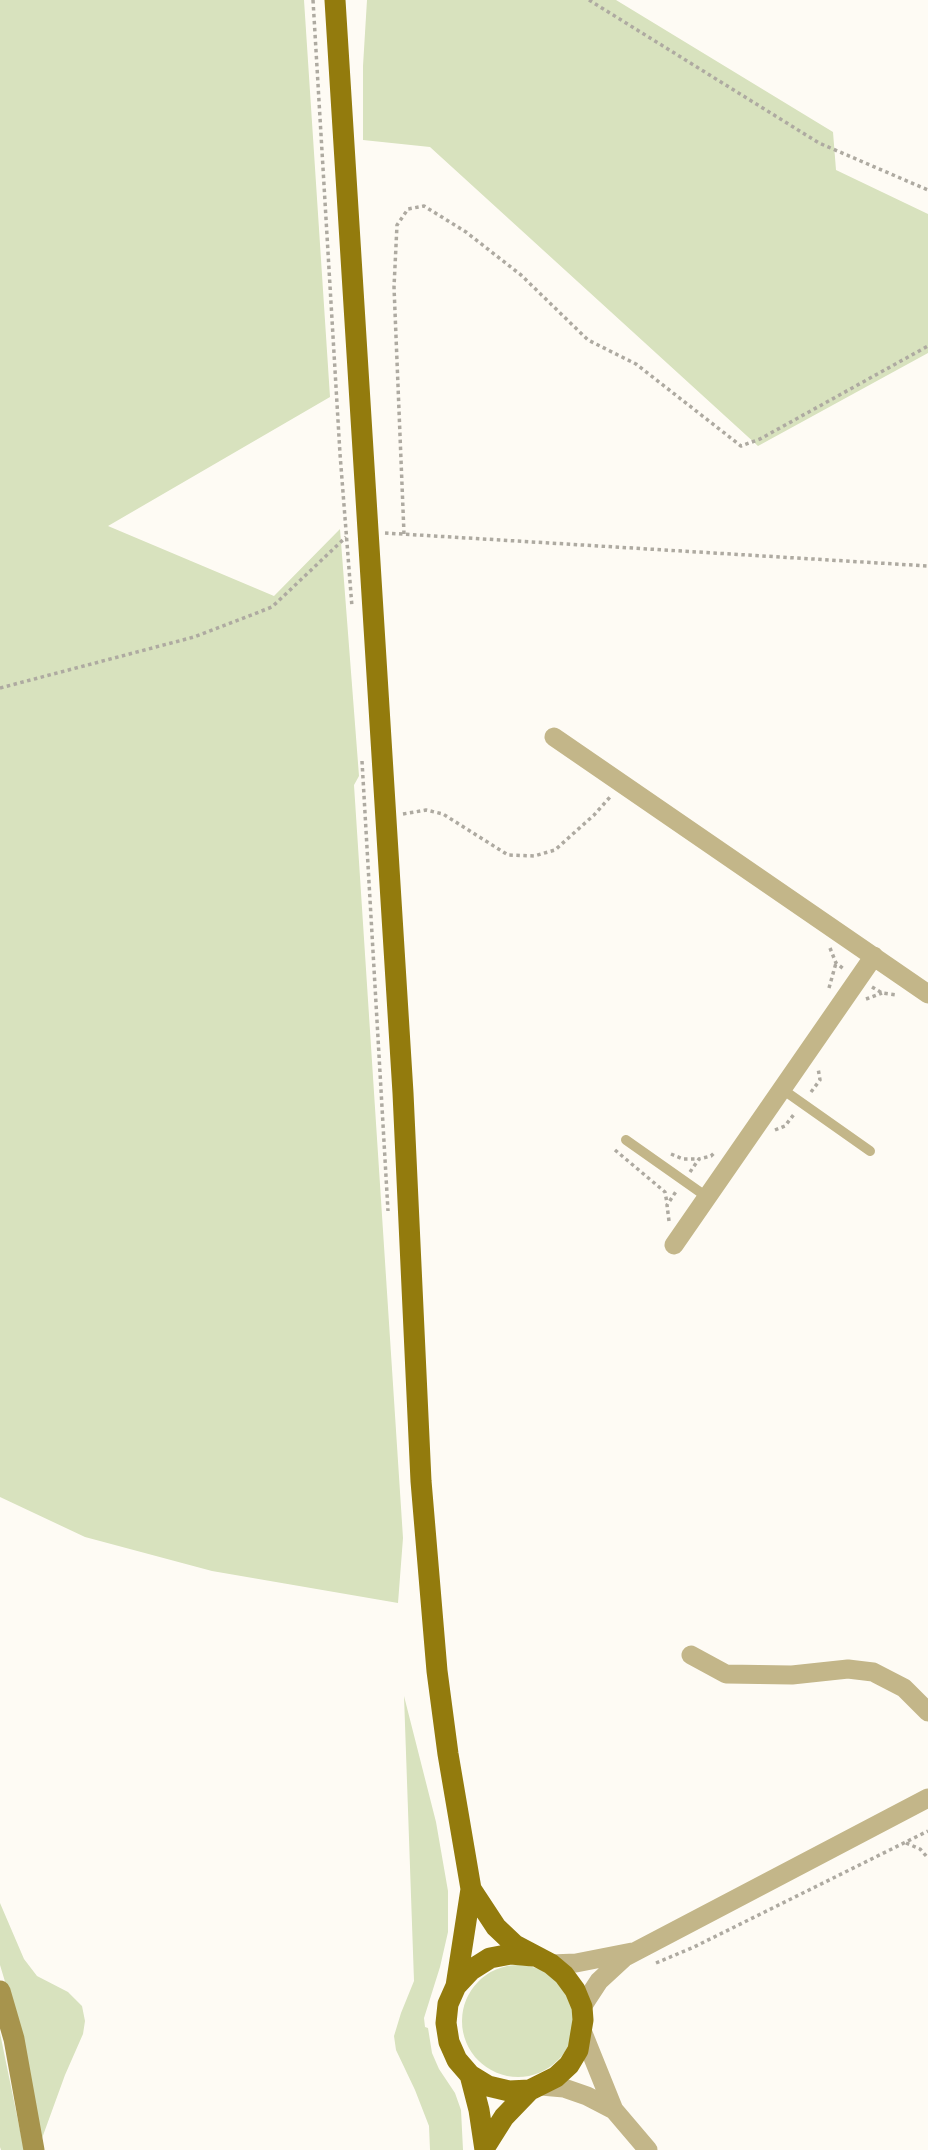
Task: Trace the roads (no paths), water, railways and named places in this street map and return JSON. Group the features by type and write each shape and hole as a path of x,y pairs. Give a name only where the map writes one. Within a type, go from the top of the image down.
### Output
{"main road":[{"path":"335,0 357,536 403,1093 421,1481 429,1592 448,1754 471,1889 456,1986 446,2023 457,2060 470,2075 488,2086 509,2091 536,2088"},
{"path":"471,1889 496,1927 515,1945 565,1975 582,2007 583,2034 569,2065 556,2077 536,2088 504,2117 485,2149"},
{"path":"456,1986 471,1969 490,1958 511,1954 542,1960"},
{"path":"0,1992 14,2039 34,2150"},
{"path":"470,2075 485,2149"}],"street":[{"path":"554,737 928,994"},
{"path":"674,1245 874,956"},
{"path":"691,1655 726,1674 792,1675 848,1669 873,1671 904,1688 928,1712"},
{"path":"542,1960 576,1963 644,1958 928,1798"},
{"path":"582,2007 599,1981 625,1958 644,1958"},
{"path":"583,2034 614,2110 648,2150"},
{"path":"536,2088 564,2088 614,2110"}],"lane":[{"path":"782,1089 870,1151"},
{"path":"626,1140 707,1197"}]}
